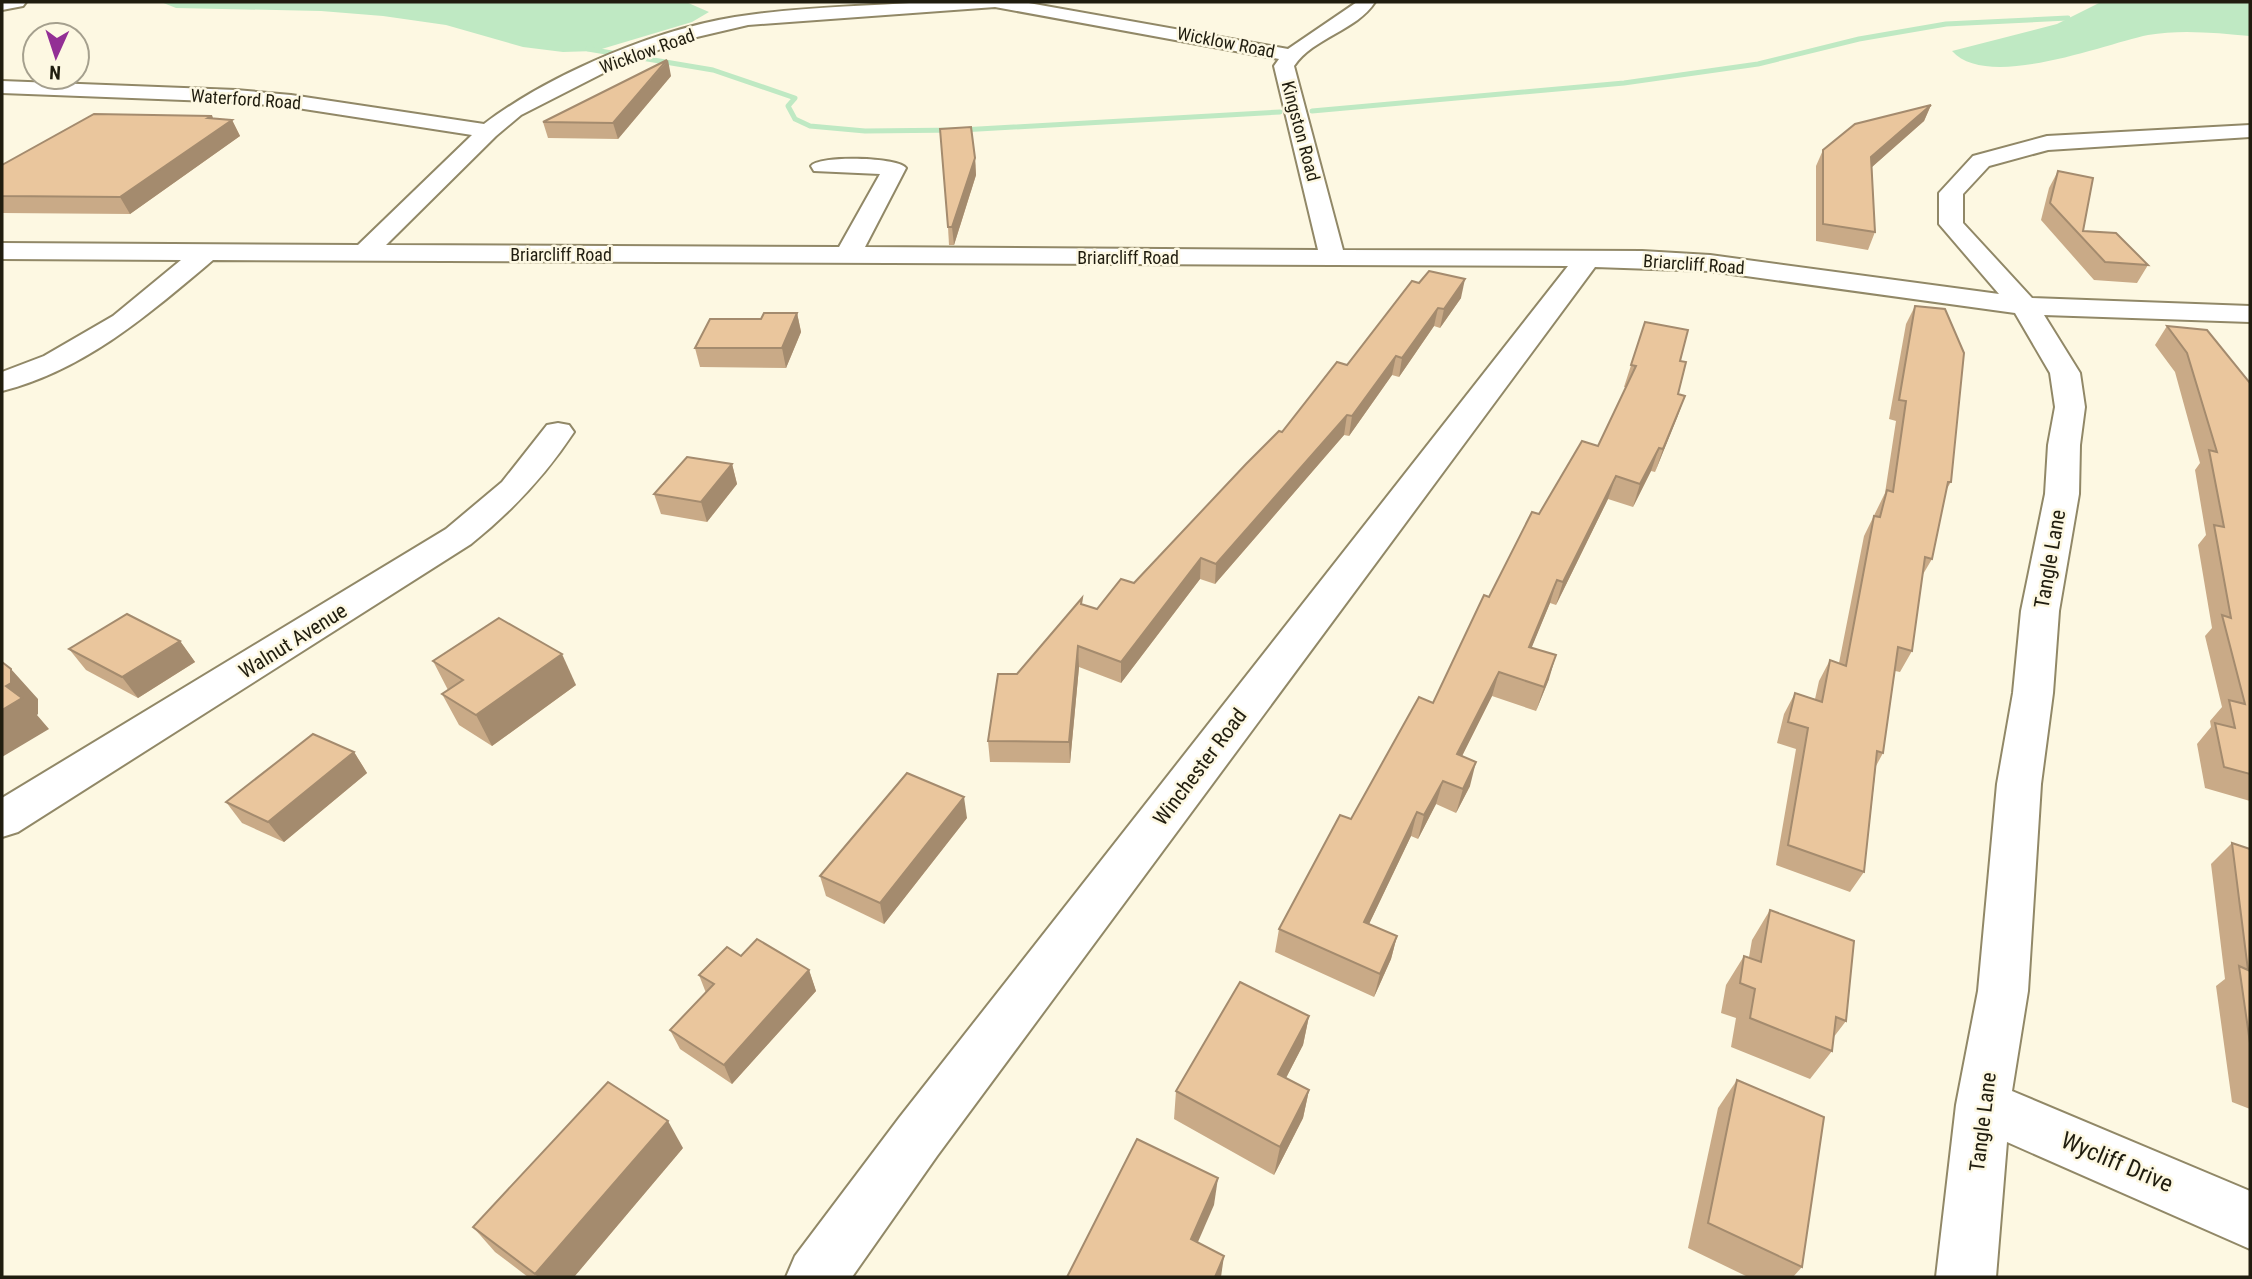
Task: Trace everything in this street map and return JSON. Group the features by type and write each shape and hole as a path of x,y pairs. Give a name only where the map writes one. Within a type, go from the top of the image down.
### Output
{"street":[{"path":"2,5 17,2"},
{"name":"Wicklow Road","path":"363,253 488,131 514,111 610,62 678,36 748,20 995,2 1290,55"},
{"name":"Kingston Road","path":"1333,259 1284,66 1290,55 1353,17 1367,2"},
{"name":"Waterford Road","path":"2,87 236,96 341,108 488,131"},
{"name":"Tangle Lane","path":"1966,1277 1983,1105 2003,991 2020,783 2033,693 2040,611 2062,494 2064,445 2070,407 2065,373 2024,306 1951,224 1951,192 1981,161 2047,143 2250,131"},
{"path":"822,166 895,168 848,255"},
{"name":"Briarcliff Road","path":"2,251 1587,259 1710,263 2024,306 2250,314"},
{"path":"2,382 54,362 123,321 205,253"},
{"name":"Winchester Road","path":"816,1277 918,1137 1587,259"},
{"name":"Walnut Avenue","path":"2,820 96,757 236,677 482,520 540,463 558,432"},
{"name":"Wycliff Drive","path":"1983,1105 2250,1220"}],"shaded area":[{"path":"161,2 686,2 709,12 692,22 595,51 563,52 523,47 446,25 383,16 321,11 176,8"},
{"path":"2101,2 2250,2 2250,36 2199,32 2161,33 2076,55 2018,66 1992,67 1969,62 1952,51 2057,24"}],"building":[{"path":"667,60 613,123 543,122"},
{"path":"1931,105 1871,157 1875,232 1823,224 1823,150 1855,124"},
{"path":"94,114 212,116 208,118 232,120 120,197 2,196 2,165"},
{"path":"971,127 975,158 952,227 948,227 940,129"},
{"path":"2058,171 2093,178 2083,231 2116,233 2148,265 2105,262 2050,203"},
{"path":"1429,271 1465,279 1444,309 1438,308 1402,358 1396,356 1352,416 1347,415 1216,564 1201,558 1121,662 1078,646 1069,742 988,741 998,674 1017,674 1082,598 1081,604 1097,609 1121,579 1134,583 1246,464 1279,431 1282,432 1337,362 1347,365 1412,281 1419,283"},
{"path":"1915,306 1945,309 1964,353 1951,482 1948,482 1932,559 1925,557 1912,651 1898,647 1883,753 1877,751 1864,872 1788,845 1808,728 1788,722 1795,693 1822,702 1830,660 1846,666 1874,516 1880,517 1887,490 1893,492 1906,401 1899,400"},
{"path":"764,313 797,313 782,348 695,348 710,319 761,319"},
{"path":"1645,322 1688,330 1680,361 1686,362 1678,394 1685,396 1663,449 1659,448 1640,484 1616,476 1563,582 1557,580 1529,647 1556,655 1544,687 1499,672 1457,754 1476,762 1463,789 1443,781 1424,815 1417,812 1364,922 1397,936 1380,974 1279,929 1340,815 1351,819 1419,697 1433,703 1484,595 1489,597 1532,512 1539,514 1582,441 1598,446 1636,366 1631,365"},
{"path":"2167,326 2207,330 2250,383 2250,774 2224,767 2215,723 2235,728 2229,700 2245,704 2222,615 2231,618 2214,525 2224,527 2209,450 2217,452 2187,353"},
{"path":"687,457 732,464 701,502 654,494"},
{"path":"127,614 180,641 122,677 69,649"},
{"path":"499,618 562,654 476,715 442,694 463,680 433,661"},
{"path":"2,662 11,669 11,683 6,686 22,698 2,710"},
{"path":"313,734 354,752 268,822 226,802"},
{"path":"907,773 964,797 880,903 820,876"},
{"path":"2232,843 2250,849 2250,1043 2239,966 2248,970"},
{"path":"1770,910 1854,941 1846,1021 1836,1017 1832,1051 1750,1018 1755,989 1740,983 1744,956 1761,962"},
{"path":"757,939 809,970 724,1065 670,1030 714,984 699,975 727,947 741,956"},
{"path":"1240,982 1309,1016 1278,1074 1309,1090 1280,1147 1176,1091"},
{"path":"1737,1080 1824,1117 1802,1267 1708,1223"},
{"path":"608,1082 668,1121 535,1274 473,1227"},
{"path":"1137,1139 1218,1178 1191,1239 1224,1256 1215,1277 1067,1277"}],"waterway":[{"path":"1312,111 1624,83 1758,64 1859,39 1946,24 2068,18"},
{"path":"591,45 588,49 713,70 795,98 788,106 795,119 810,126 865,131 961,130 1280,112"}]}
